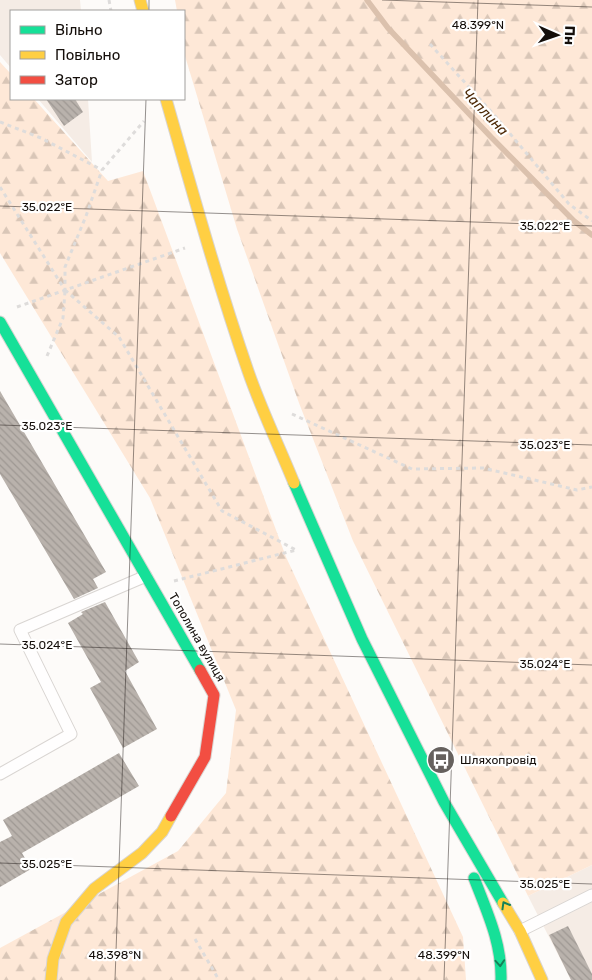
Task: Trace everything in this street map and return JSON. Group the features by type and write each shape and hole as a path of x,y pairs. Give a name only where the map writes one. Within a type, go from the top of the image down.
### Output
{"main road":[{"path":"166,100 206,241 249,373 302,503 362,638 444,802 520,932 542,980"},
{"name":"Тополина вулиця","path":"0,322 214,695 205,757 162,832 142,853 94,889 66,922 53,959 51,980"},
{"path":"444,802 494,930 500,953 501,980"}],"lane":[{"path":"0,774 71,734 20,630 149,581"},
{"path":"520,932 592,895"}],"path":[{"path":"430,44 496,117 570,204 592,221"},
{"path":"47,356 63,318 65,267 102,170 144,120"},
{"path":"0,122 42,138 102,170"},
{"path":"0,187 65,290 119,336 222,510 296,550 149,581"},
{"path":"9,310 185,248"},
{"path":"292,414 412,469 483,468 577,490 592,487"},
{"path":"195,939 219,980"}],"shaded area":[{"path":"0,0 80,0 81,10 10,10 10,67 0,55"},
{"path":"39,100 88,100 92,162"},
{"path":"592,865 592,980 571,980 528,896"}],"green space":[{"path":"175,0 592,0 592,865 528,896 353,541 299,403 237,229 185,56 185,10 177,10"},
{"path":"0,62 10,73 10,100 35,100 108,181 143,171 286,557 463,937 466,980 0,980 0,948 178,851 226,793 236,710 150,498 0,253"}],"building":[{"path":"47,100 76,100 83,112 64,126"},
{"path":"0,391 106,572 93,579 98,588 74,599 0,474"},
{"path":"105,602 139,662 125,671 157,729 123,748 90,688 101,682 68,623 83,614 81,612"},
{"path":"119,753 139,786 22,853 31,869 0,887 0,842 12,836 3,820"},
{"path":"568,926 592,974 592,980 571,980 549,935"}],"waterway":[{"name":"Чаплина","path":"367,0 388,28 491,137 574,221 592,235"}],"traffic: fast":[{"path":"0,322 200,670"},
{"path":"294,483 362,639 444,802 503,903"},
{"path":"474,878 489,915 496,940 501,966 501,980"}],"traffic: slow":[{"path":"140,0 143,10"},
{"path":"166,100 205,235 248,371 294,483"},
{"path":"51,980 53,959 66,922 94,889 142,853 162,832 171,816"},
{"path":"503,903 520,931 542,980"}],"traffic: jam":[{"path":"171,816 205,757 214,695 200,670"}],"place":[{"name":"Шляхопровід","path":"441,760"}]}
